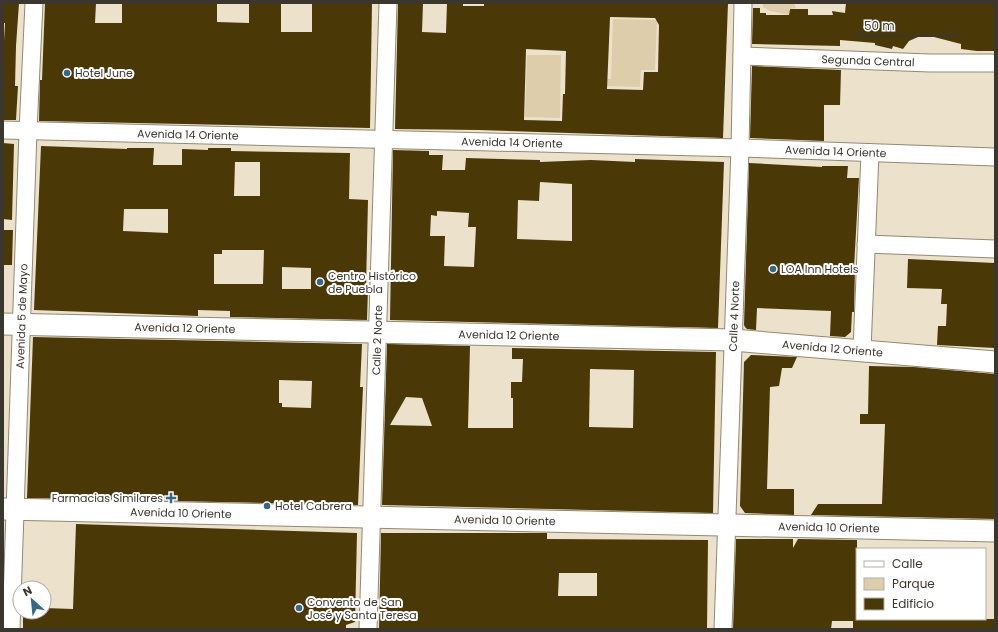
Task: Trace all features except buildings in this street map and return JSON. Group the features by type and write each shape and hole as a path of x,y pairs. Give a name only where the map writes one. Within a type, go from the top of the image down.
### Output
{"main road":[{"name":"Avenida 12 Oriente","path":"12,325 733,340 995,362"},
{"name":"Avenida 10 Oriente","path":"9,510 727,524 995,531"}],"street":[{"name":"Avenida 5 de Mayo","path":"11,629 9,510 12,325 28,130 34,3"},
{"name":"Calle 2 Norte","path":"368,629 388,3"},
{"name":"Calle 4 Norte","path":"723,629 740,148 743,3"},
{"name":"Segunda Central","path":"742,56 930,63 995,62"},
{"name":"Avenida 14 Oriente","path":"3,130 740,148 995,157"},
{"path":"862,350 870,153"},
{"path":"866,244 995,249"}],"green space":[{"path":"763,3 794,3 796,8 789,9 789,15 770,11 763,7"},
{"path":"613,19 657,20 655,70 641,70 640,87 602,86 597,79 611,79"},
{"path":"527,55 561,55 560,118 525,117"}],"place":[{"name":"Hotel June","path":"67,73"},
{"name":"LOA Inn Hotels","path":"773,269"},
{"name":"Centro Histórico de Puebla","path":"320,282"},
{"name":"Farmacias Similares","path":"171,498"},
{"name":"Hotel Cabrera","path":"267,506"},
{"name":"Convento de San José y Santa Teresa","path":"299,608"}]}
